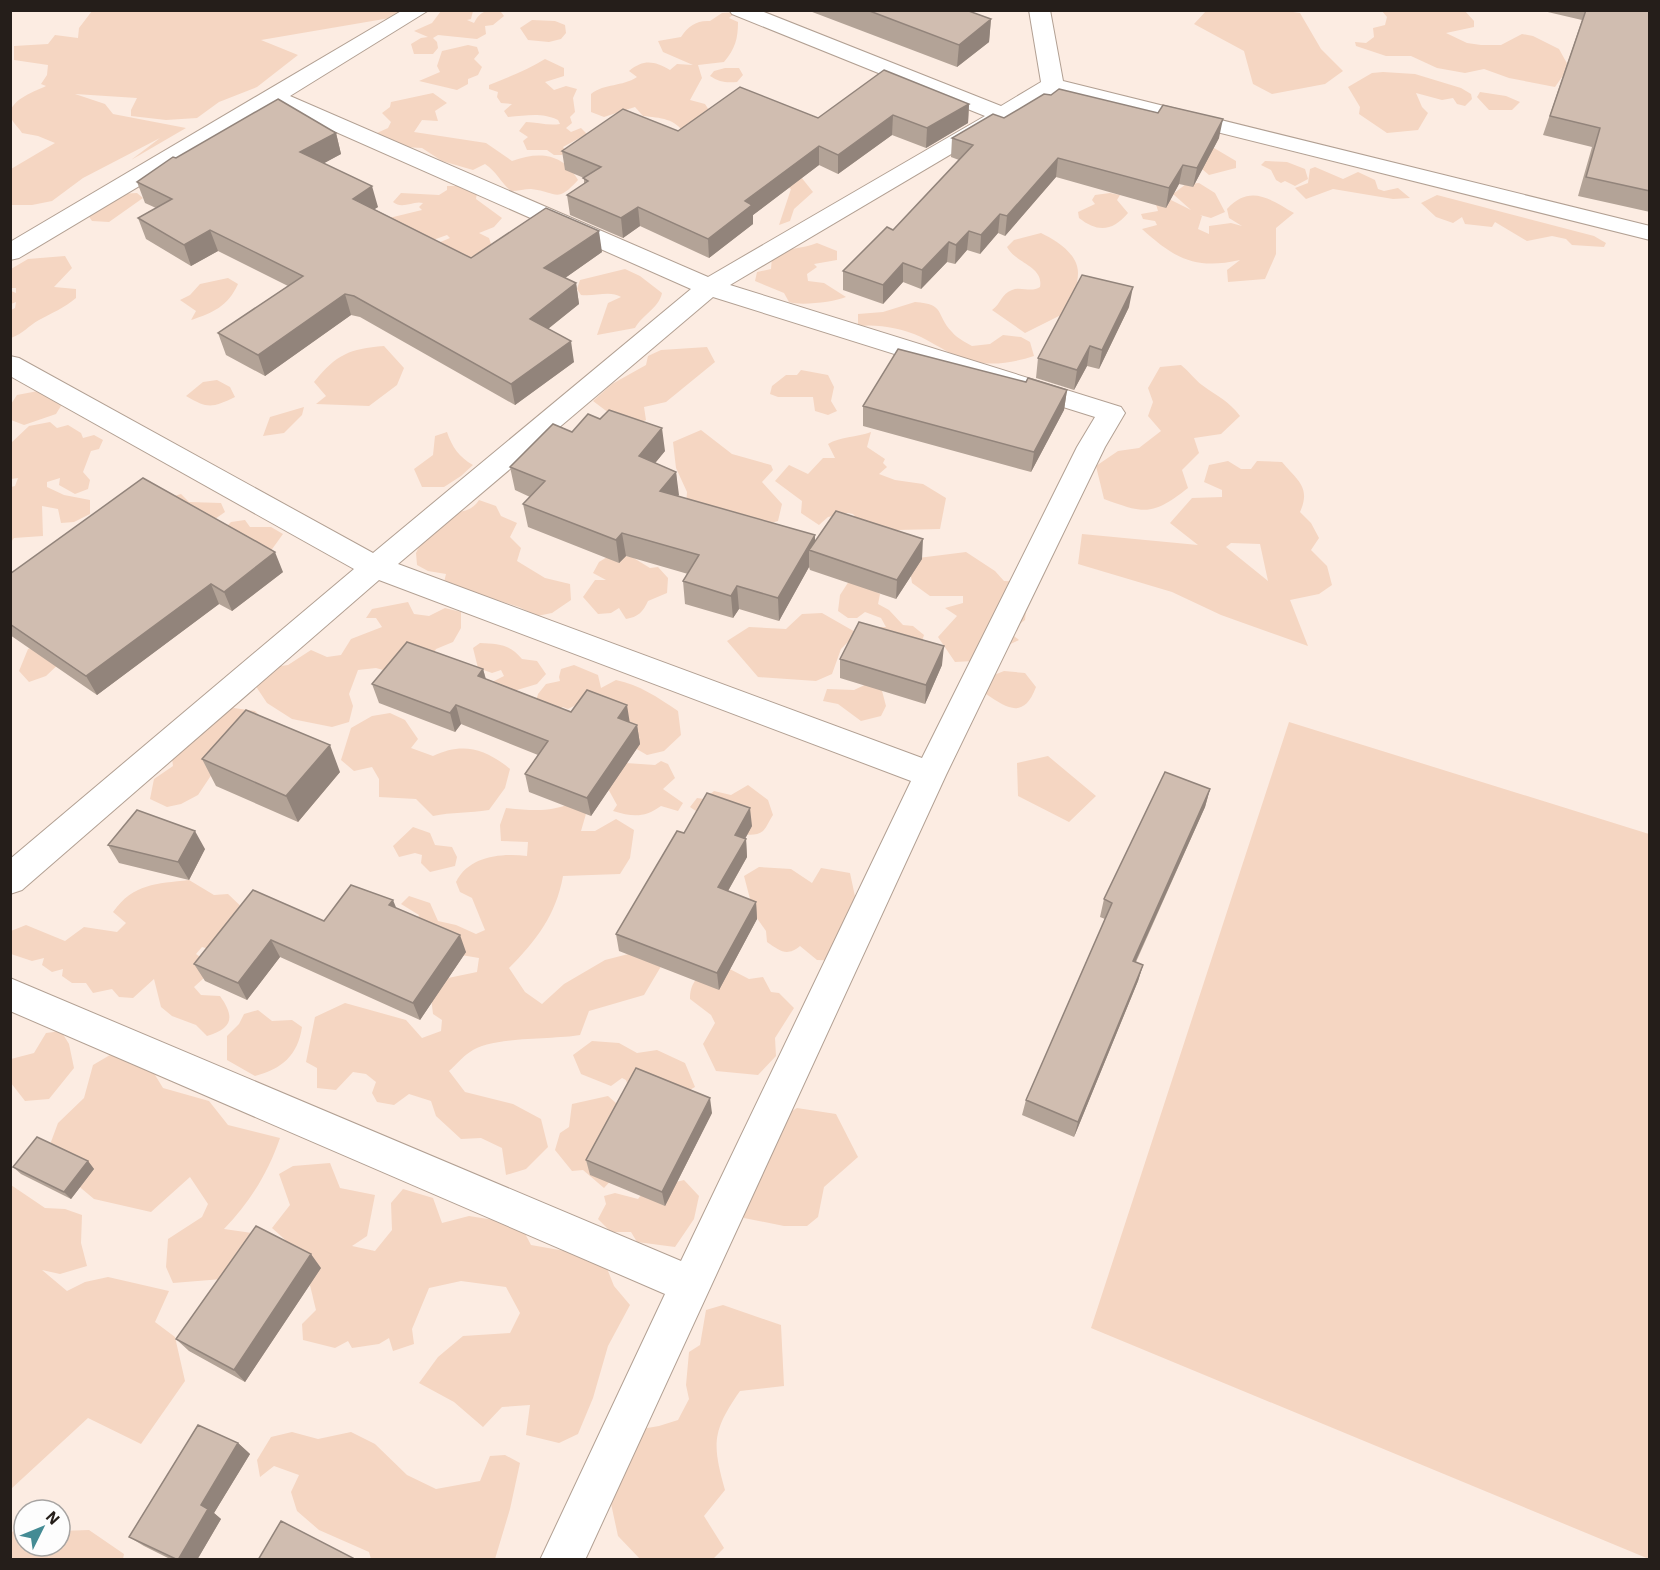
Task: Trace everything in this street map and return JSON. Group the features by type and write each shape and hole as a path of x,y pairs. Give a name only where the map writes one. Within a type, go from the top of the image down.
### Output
{"street":[{"path":"10,253 419,10"},
{"path":"739,10 1003,115"},
{"path":"1039,10 1053,85"},
{"path":"10,880 375,567 709,287 1053,85 1650,232"},
{"path":"272,96 709,287 1111,413 1091,447 930,775 562,1560"},
{"path":"10,364 375,567 930,775"},
{"path":"10,994 691,1285"}],"shaded area":[{"path":"92,11 431,11 261,40 298,55 257,87 219,102 197,118 166,120 131,116 131,110 137,98 75,94 105,104 113,114 186,128 131,160 160,138 83,178 52,201 32,205 11,205 11,169 55,143 22,133 12,119 11,111 17,101 46,86 41,84 47,75 48,65 14,60 14,46 48,44 55,35 78,38 79,28"},
{"path":"441,11 473,11 471,19 467,20 474,23 481,13 488,11 501,12 504,16 493,25 485,26 486,34 477,39 438,35 433,38 438,48 433,54 414,54 411,44 428,37 414,31 432,23"},
{"path":"1206,11 1300,13 1321,49 1343,71 1325,84 1272,94 1253,84 1244,51 1194,24"},
{"path":"1382,11 1465,11 1474,21 1474,27 1446,33 1467,43 1481,45 1501,45 1522,34 1533,36 1559,49 1569,67 1555,87 1509,78 1484,69 1465,73 1437,68 1411,56 1386,56 1356,46 1355,42 1366,43 1374,37 1373,28 1385,25 1387,17"},
{"path":"736,12 729,18 738,22 738,28 735,44 728,57 724,62 698,65 702,78 690,100 705,104 709,110 685,135 672,122 643,116 635,107 604,117 591,112 591,94 602,88 637,77 629,71 639,65 654,63 670,70 677,64 693,65 663,52 658,41 681,37 697,23 710,21 722,13"},
{"path":"532,20 555,21 565,25 566,33 561,39 549,42 528,40 520,28"},
{"path":"468,45 477,47 479,53 474,59 482,67 478,75 468,79 468,84 457,90 419,81 440,72 437,66 442,51"},
{"path":"545,59 564,68 564,76 545,82 554,90 566,86 577,89 573,98 575,112 570,117 572,123 566,128 571,132 581,128 587,134 563,147 566,151 562,155 554,155 547,150 527,150 523,141 528,137 519,131 526,122 551,125 560,124 558,120 539,115 508,117 504,111 512,104 501,103 497,97 498,92 489,89 489,85"},
{"path":"739,68 743,75 737,82 720,81 710,76 714,71"},
{"path":"1372,73 1415,74 1461,88 1471,94 1472,99 1465,106 1457,104 1453,98 1442,100 1416,93 1422,107 1428,113 1418,130 1387,133 1359,114 1360,107 1348,87"},
{"path":"1480,92 1506,96 1520,102 1512,110 1489,110 1477,97"},
{"path":"433,93 447,103 435,111 438,121 422,120 414,132 486,143 512,161 541,155 558,159 572,171 578,180 565,192 556,195 531,189 511,191 485,164 473,170 442,161 422,148 389,146 377,133 388,128 391,122 382,113 390,107 391,102"},
{"path":"1214,148 1236,161 1236,168 1209,175 1187,156"},
{"path":"1265,161 1287,162 1305,169 1308,179 1295,186 1285,181 1281,183 1276,180 1271,170 1261,165"},
{"path":"793,167 813,192 794,209 790,221 779,225 791,189 774,177"},
{"path":"1315,167 1343,179 1358,172 1375,180 1378,189 1384,191 1398,188 1410,198 1393,199 1333,189 1306,199 1295,188 1308,183 1310,169"},
{"path":"1199,183 1215,193 1225,212 1211,218 1200,215 1202,216 1198,229 1209,234 1209,226 1231,223 1242,226 1229,218 1227,209 1235,201 1244,197 1260,196 1294,213 1276,228 1276,254 1265,279 1228,282 1227,270 1240,260 1211,264 1187,260 1165,248 1142,229 1157,225 1155,221 1143,219 1141,214 1158,211 1155,201 1167,198 1191,210 1173,194 1186,184"},
{"path":"447,186 466,186 477,193 476,199 502,218 494,227 479,233 489,238 492,247 477,262 438,243 450,238 447,235 433,240 389,218 422,210 419,207 423,203 400,205 393,202 401,193 439,195 447,190"},
{"path":"137,193 143,198 109,222 92,221 88,215 118,194"},
{"path":"1110,193 1120,195 1117,200 1128,213 1122,219 1111,226 1099,228 1079,218 1078,212 1095,204 1092,200 1095,195"},
{"path":"1437,195 1594,236 1606,243 1604,247 1572,245 1566,239 1552,236 1527,241 1495,222 1492,227 1465,224 1462,217 1453,223 1436,217 1421,203"},
{"path":"1041,233 1059,243 1070,253 1077,266 1077,282 1071,310 1025,333 992,310 1005,294 1012,290 1040,287 1038,274 1011,253 1007,247 1014,240"},
{"path":"817,243 837,251 837,260 814,264 817,267 807,274 808,281 824,283 846,297 818,303 794,303 789,302 784,293 755,281 757,272 771,269 772,257"},
{"path":"65,256 72,268 54,287 76,289 76,298 11,338 11,310 15,308 16,302 11,304 11,291 16,293 16,288 11,288 11,269 28,259"},
{"path":"625,269 640,276 662,293 660,298 635,328 597,335 608,303 621,297 612,294 581,295 577,289 580,280"},
{"path":"228,278 238,284 230,298 206,315 191,320 196,311 180,300 190,295 200,284"},
{"path":"915,302 936,308 954,334 972,346 990,344 1003,335 1021,337 1030,342 1034,356 1005,363 975,362 954,355 906,331 882,326 858,326 858,314 883,312"},
{"path":"384,346 404,368 397,385 369,406 316,404 326,396 314,382 337,359 353,351"},
{"path":"707,347 715,362 666,402 644,407 646,420 629,428 593,401 612,384 646,365 648,356 661,350"},
{"path":"1181,365 1199,383 1227,402 1240,416 1221,434 1194,438 1199,453 1182,470 1188,488 1165,504 1148,510 1129,508 1104,499 1096,466 1118,451 1139,448 1161,431 1148,416 1153,402 1148,388 1160,367"},
{"path":"801,370 828,375 834,387 831,401 837,411 828,415 815,411 813,397 778,397 770,394 772,386 786,375 797,375"},
{"path":"217,380 230,387 235,397 210,406 186,396 203,382"},
{"path":"38,391 64,401 56,414 24,425 11,420 11,404 17,395"},
{"path":"304,407 302,415 284,433 263,436 270,417"},
{"path":"50,422 57,428 68,425 81,433 83,438 94,435 103,440 99,449 91,451 83,472 90,480 88,489 75,494 59,485 60,478 47,482 47,487 64,495 90,500 90,514 74,522 61,523 58,509 42,506 43,536 14,538 11,542 11,487 15,486 18,478 11,479 11,443 29,426"},
{"path":"701,430 732,454 771,465 773,470 762,482 782,504 778,521 756,528 686,506 687,492 676,468 673,442"},
{"path":"447,432 457,451 473,465 444,487 422,487 414,469 433,455 435,436"},
{"path":"871,432 867,447 885,459 883,463 887,467 879,474 895,480 923,484 946,498 940,529 897,530 886,538 868,533 853,514 848,513 828,517 819,525 801,513 802,501 775,481 789,465 808,474 823,458 835,458 828,444"},
{"path":"1228,461 1241,469 1251,469 1257,461 1282,462 1301,485 1304,496 1300,512 1311,523 1319,538 1311,550 1327,566 1332,585 1319,594 1290,600 1308,646 1221,615 1172,592 1078,564 1082,534 1198,545 1170,523 1192,498 1222,497 1222,490 1204,482 1209,465","holes":["1231,543 1260,544 1268,581 1226,547"]},
{"path":"181,494 189,502 221,503 225,512 215,519 225,528 231,522 245,520 250,527 271,527 283,534 270,552 168,498"},
{"path":"479,500 496,506 501,516 517,523 510,537 521,548 517,561 545,578 570,584 571,600 552,613 537,616 519,607 478,594 465,594 454,584 444,582 446,574 428,571 417,565 416,553 436,512 466,510"},
{"path":"966,552 995,571 1004,581 1029,582 1025,620 1009,632 1019,640 974,661 955,662 938,637 957,616 945,608 963,603 963,596 930,596 912,583 910,570 918,558"},
{"path":"612,554 632,557 650,568 658,567 668,578 667,593 648,601 640,613 634,617 626,619 619,608 611,613 598,614 583,597 595,580 606,580 593,573 599,562"},
{"path":"851,578 880,594 878,604 889,610 903,625 913,626 924,635 921,644 873,633 880,627 886,627 881,618 865,612 857,618 848,618 838,611 840,595"},
{"path":"408,602 414,614 429,616 445,608 461,612 461,628 453,642 436,649 432,656 390,672 376,668 358,670 349,694 353,706 349,722 332,727 292,719 267,703 253,682 266,668 288,665 311,650 327,657 341,655 351,639 382,627 376,618 366,618 372,609"},
{"path":"822,613 857,633 841,649 832,674 816,681 758,677 727,641 749,627 786,629 802,614"},
{"path":"41,643 64,659 46,676 29,682 19,671 28,649"},
{"path":"480,643 504,646 513,650 522,659 537,661 546,674 537,684 507,693 492,682 504,676 501,670 492,673 478,668 473,648"},
{"path":"574,665 598,675 601,688 616,680 641,688 663,701 678,711 681,735 664,751 647,755 628,744 578,704 568,709 563,707 555,710 535,705 538,694 546,684 560,681 561,669"},
{"path":"1004,671 1025,673 1036,687 1026,704 1021,707 1008,707 986,694 989,677"},
{"path":"869,683 881,687 886,706 881,716 861,721 838,704 823,701 827,689 854,690"},
{"path":"234,708 255,711 268,724 212,774 198,795 181,804 167,807 150,799 154,779 173,766 171,751 218,713"},
{"path":"390,713 405,720 418,739 411,748 433,756 454,749 473,749 491,756 510,769 505,788 489,810 433,816 416,799 379,797 379,779 372,767 354,771 341,760 351,728 372,716"},
{"path":"1289,722 1649,834 1649,1559 1091,1328"},
{"path":"1048,756 1096,796 1069,822 1018,796 1017,763"},
{"path":"661,761 668,764 675,778 663,789 683,803 678,811 661,806 649,813 638,815 613,811 617,805 606,785 626,763 655,765"},
{"path":"748,785 768,800 773,815 763,831 746,835 736,832 690,807 697,798 704,799 714,791 731,795"},
{"path":"571,803 588,807 581,831 595,831 616,819 634,830 630,858 620,874 563,876 560,890 544,926 509,968 525,992 542,1004 564,984 605,960 648,949 666,958 644,995 589,1011 580,1035 492,1043 470,1052 449,1071 465,1092 513,1104 541,1119 548,1147 526,1169 506,1175 502,1148 481,1138 461,1139 436,1116 431,1101 409,1094 394,1105 377,1102 372,1093 376,1082 366,1074 353,1072 336,1090 317,1088 317,1068 306,1062 315,1017 345,1003 406,1020 422,1038 441,1031 442,1020 433,1014 431,997 448,978 477,972 479,958 455,954 415,928 419,915 401,904 409,896 430,903 438,921 456,925 476,934 485,930 472,898 460,892 456,882 469,867 487,858 507,855 527,856 528,842 501,841 500,825 506,808 547,810"},
{"path":"413,827 430,833 435,845 452,847 457,857 455,866 430,872 421,863 422,855 415,853 399,857 393,846"},
{"path":"759,867 791,869 812,883 821,868 850,873 856,901 844,961 817,960 800,946 787,952 767,942 766,931 754,914 744,876"},
{"path":"189,880 214,895 228,894 248,913 213,950 202,947 196,954 209,963 205,977 194,987 201,995 220,996 228,1010 229,1021 216,1033 207,1036 196,1025 172,1016 161,1007 154,979 133,998 119,997 112,989 93,993 86,983 72,983 62,976 63,969 52,972 42,965 44,958 32,961 11,954 11,931 26,925 65,941 84,927 117,932 126,923 113,912 129,895 146,887"},
{"path":"722,965 749,979 763,977 771,992 779,993 794,1008 775,1038 776,1056 758,1075 716,1071 703,1044 715,1023 711,1015 690,999 692,986 709,970"},
{"path":"258,1010 272,1021 292,1020 302,1027 297,1045 287,1059 281,1065 255,1076 227,1060 227,1036 239,1024 244,1014"},
{"path":"61,1031 69,1044 74,1068 49,1099 25,1101 11,1083 11,1059 34,1053 46,1033"},
{"path":"592,1041 619,1043 637,1053 657,1050 685,1063 695,1087 684,1093 630,1092 626,1080 622,1078 611,1086 581,1074 573,1055"},
{"path":"110,1055 152,1070 163,1088 209,1101 228,1125 280,1138 257,1186 224,1229 252,1233 258,1276 173,1283 166,1267 168,1239 202,1217 208,1204 190,1177 151,1212 94,1199 45,1158 58,1123 84,1098 93,1065"},
{"path":"608,1096 617,1104 615,1176 604,1188 583,1170 572,1171 555,1150 560,1133 569,1127 572,1104"},
{"path":"797,1108 836,1114 858,1157 824,1187 818,1217 807,1226 784,1226 744,1218 742,1182 772,1123"},
{"path":"330,1163 340,1188 375,1195 367,1236 352,1246 375,1251 392,1230 391,1203 403,1189 433,1198 442,1223 469,1216 520,1224 531,1245 565,1251 600,1251 614,1286 630,1305 608,1346 593,1398 578,1434 559,1443 526,1435 530,1405 502,1407 483,1427 454,1402 419,1383 438,1357 463,1336 510,1333 520,1313 506,1287 461,1281 429,1288 412,1329 414,1344 393,1351 389,1338 379,1344 352,1348 348,1341 335,1348 303,1340 302,1324 316,1310 303,1265 292,1247 272,1228 290,1205 279,1174 293,1166"},
{"path":"684,1180 699,1196 694,1219 675,1247 637,1242 631,1232 611,1232 598,1219 606,1204 604,1196 615,1193 638,1199 645,1190"},
{"path":"11,1185 45,1208 65,1209 82,1215 81,1243 87,1266 60,1274 42,1270 67,1291 85,1282 108,1277 169,1291 155,1322 175,1337 185,1381 141,1444 88,1418 11,1489"},
{"path":"723,1305 781,1325 784,1386 740,1391 724,1417 717,1438 717,1449 725,1490 704,1516 724,1548 713,1559 640,1559 618,1536 607,1485 618,1433 659,1426 678,1420 689,1399 686,1385 689,1352 700,1345 706,1310"},
{"path":"292,1432 318,1439 351,1432 375,1444 407,1475 436,1489 480,1481 490,1456 505,1455 520,1463 510,1509 495,1559 371,1559 369,1552 319,1530 297,1511 291,1492 299,1475 274,1466 260,1477 257,1460 271,1437"},
{"path":"89,1530 124,1554 123,1559 11,1559 11,1532 12,1558 72,1558 72,1531"}],"building":[{"path":"867,10 966,10 991,19 959,45"},
{"path":"1586,10 1650,10 1650,191 1586,177 1600,128 1550,116"},
{"path":"884,70 969,104 927,128 893,115 838,155 819,146 745,201 752,205 708,239 638,207 621,218 567,195 588,181 583,178 601,167 562,151 623,109 678,131 740,87 818,118"},
{"path":"1059,89 1158,113 1163,105 1223,119 1197,168 1183,165 1169,188 1058,158 1007,216 1000,214 981,235 969,231 956,245 949,242 922,270 903,263 883,285 843,271 887,227 893,230 973,145 952,138 993,114 1004,118 1044,94 1051,95"},
{"path":"278,99 336,133 300,152 372,186 353,199 471,258 546,208 599,231 544,268 576,283 530,319 571,341 511,384 354,296 345,294 258,355 218,333 303,276 210,230 184,245 138,218 172,199 137,182 173,157 176,158"},
{"path":"1082,275 1133,287 1102,350 1090,346 1077,370 1038,358"},
{"path":"898,349 1026,382 1028,378 1067,390 1034,452 863,406"},
{"path":"609,410 662,428 639,456 676,472 660,491 815,535 778,598 737,586 731,596 683,581 699,555 622,533 616,540 523,504 545,481 510,467 553,424 572,432 588,414 600,419"},
{"path":"143,478 275,552 224,592 211,584 86,676 10,624 10,574"},
{"path":"836,511 923,539 897,580 809,550"},
{"path":"859,622 944,646 926,685 840,659"},
{"path":"407,642 483,669 478,676 571,712 587,690 627,705 618,718 637,725 587,798 525,774 548,741 456,705 450,713 372,684"},
{"path":"246,710 330,745 286,796 202,759"},
{"path":"1165,772 1210,789 1133,961 1143,965 1078,1122 1026,1100 1112,903 1104,899"},
{"path":"707,793 750,808 735,835 746,839 718,887 756,902 717,973 616,934 677,831 684,833"},
{"path":"137,810 195,831 178,862 108,845"},
{"path":"351,885 393,900 389,905 460,935 413,1003 271,940 238,983 194,964 253,890 324,921"},
{"path":"636,1068 710,1098 662,1192 586,1160"},
{"path":"37,1137 88,1161 64,1192 13,1167"},
{"path":"256,1226 311,1254 234,1370 176,1339"},
{"path":"198,1425 238,1443 201,1505 208,1509 178,1560 129,1537"},
{"path":"281,1521 353,1558 352,1560 258,1560"}]}
